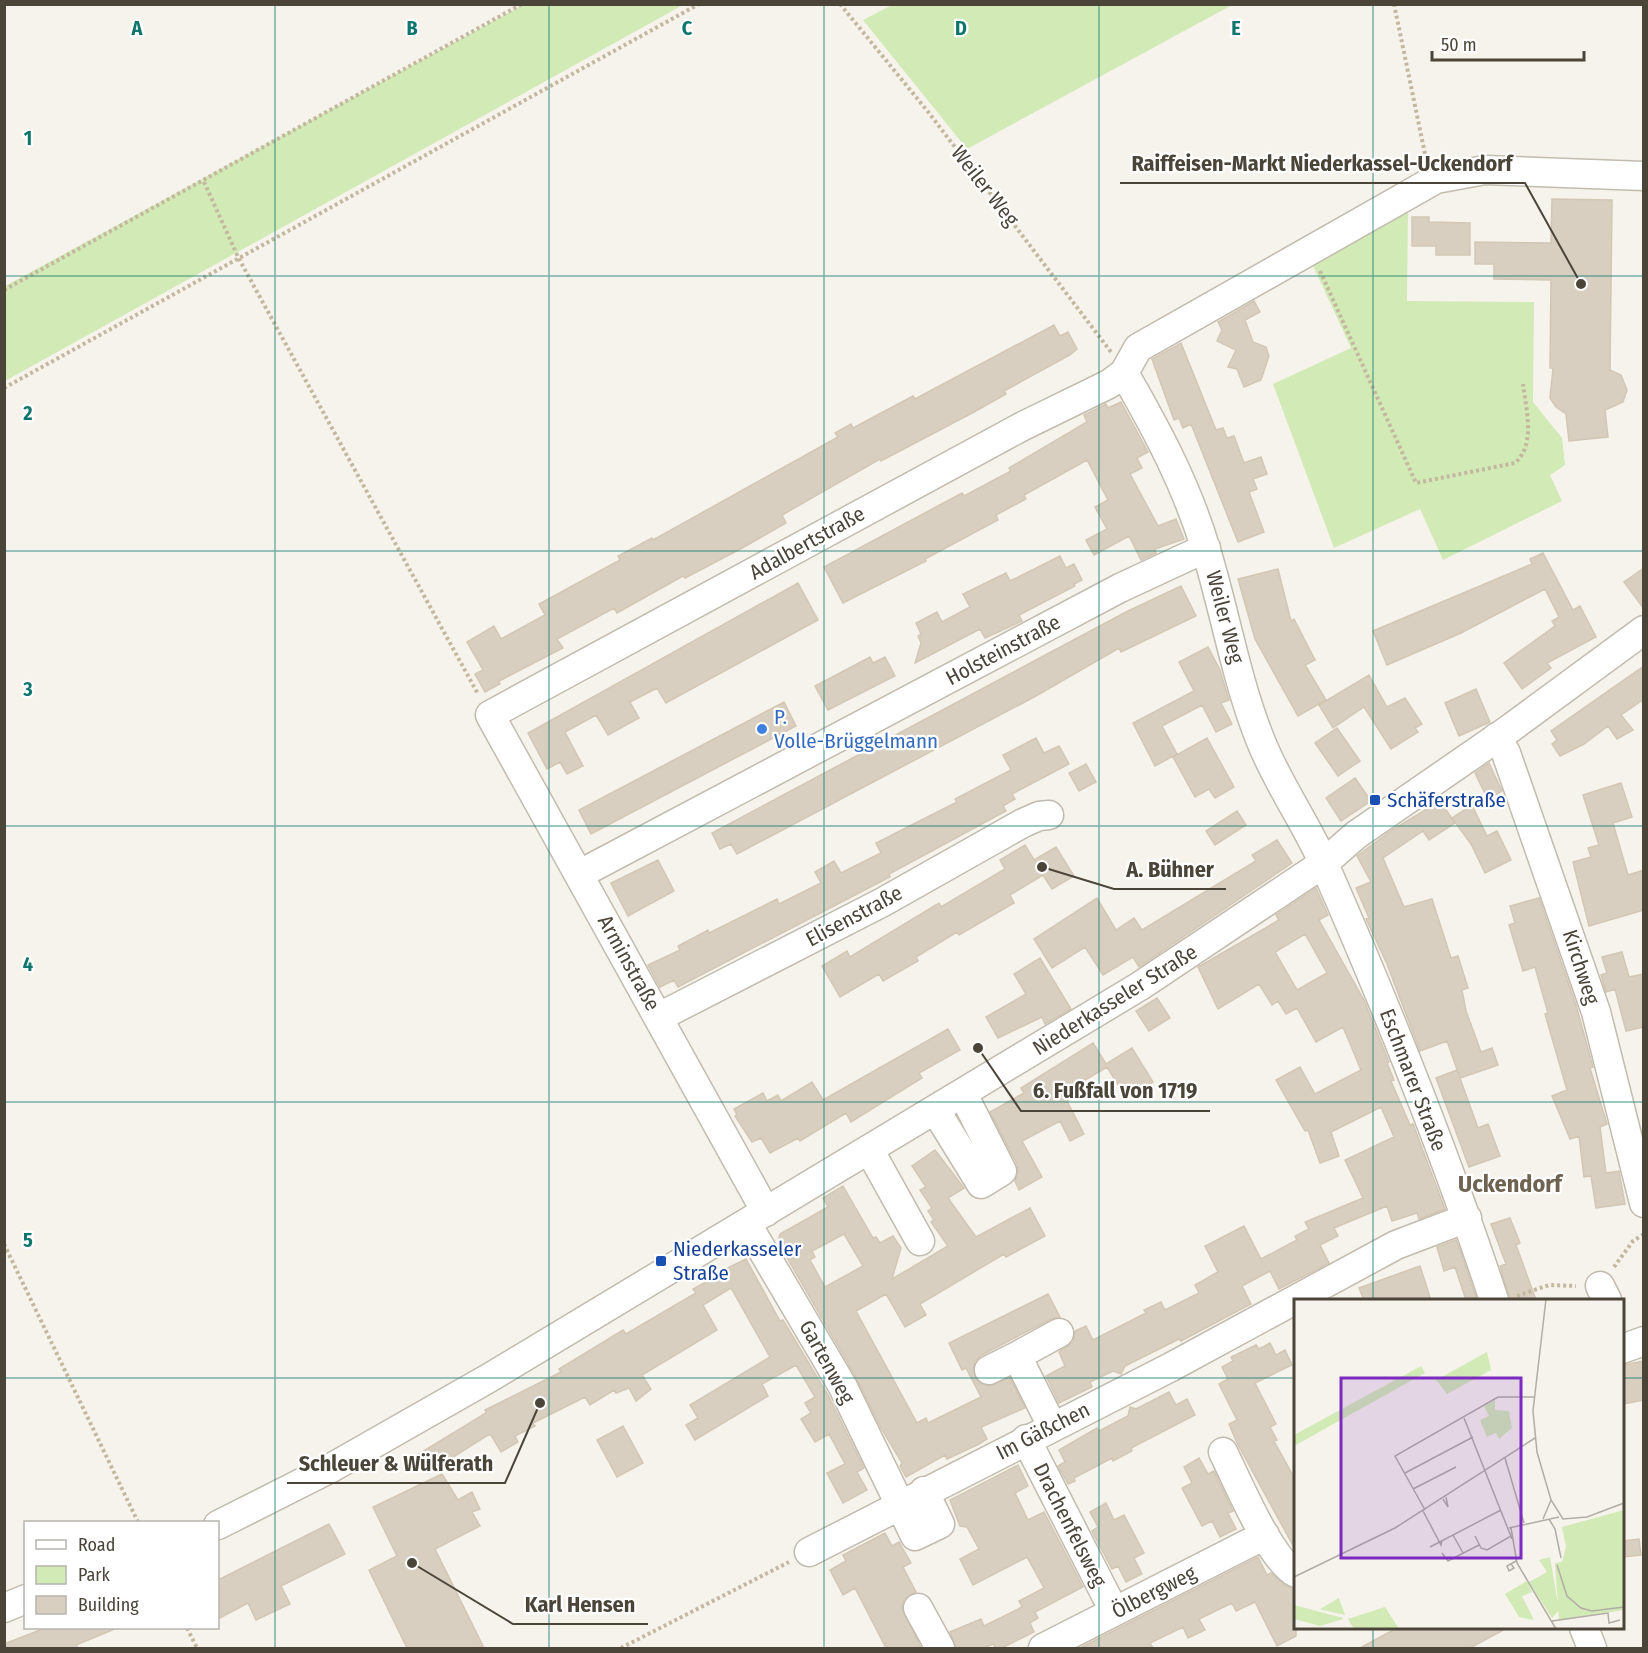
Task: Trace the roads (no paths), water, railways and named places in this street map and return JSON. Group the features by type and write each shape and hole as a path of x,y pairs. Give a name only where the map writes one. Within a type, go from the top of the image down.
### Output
{"street":[{"path":"1124,373 1138,348 1309,252 1384,206 1436,179 1485,170 1644,176"},
{"name":"Weiler Weg","path":"1124,373 1176,467 1206,548 1260,739 1324,863"},
{"name":"Adalbertstraße","path":"490,715 1021,427 1108,384 1124,373"},
{"name":"Holsteinstraße","path":"580,874 1120,588 1206,548"},
{"path":"1324,863 1356,835 1497,737 1644,630"},
{"name":"Arminstraße","path":"490,715 658,1017 756,1218"},
{"name":"Kirchweg","path":"1497,737 1506,753 1552,879 1596,1012 1644,1203"},
{"name":"Elisenstraße","path":"658,1017 883,902 1023,823 1039,816 1049,815"},
{"name":"Niederkasseler Straße","path":"219,1524 341,1462 489,1378 870,1151 1140,986 1324,863"},
{"name":"Eschmarer Straße","path":"1324,863 1398,1038 1467,1218 1504,1299"},
{"path":"936,1111 981,1185 1002,1171 963,1094"},
{"path":"870,1151 920,1241"},
{"name":"Gartenweg","path":"756,1218 843,1387 911,1498"},
{"name":"Im Gäßchen","path":"1296,1299 1396,1245 1467,1218"},
{"name":"Im Gäßchen","path":"808,1552 1171,1367 1294,1300"},
{"path":"989,1370 1059,1333"},
{"path":"1017,1356 1052,1426"},
{"name":"Drachenfelsweg","path":"1026,1439 1114,1611"},
{"path":"1223,1452 1265,1535 1282,1562 1294,1571"},
{"name":"Ölbergweg","path":"1042,1648 1265,1535"},
{"path":"4,1608 24,1600"},
{"path":"918,1608 940,1648"},
{"path":"1584,1629 1592,1648"}],"place":[{"name":"Raiffeisen-Markt Niederkassel-Uckendorf","path":"1581,284"},
{"name":"P. Volle-Brüggelmann","path":"762,729"},
{"name":"Schäferstraße","path":"1375,800"},
{"name":"A. Bühner","path":"1042,867"},
{"name":"6. Fußfall von 1719","path":"978,1048"},
{"name":"Niederkasseler Straße","path":"661,1261"},
{"name":"Schleuer & Wülferath","path":"540,1403"},
{"name":"Karl Hensen","path":"412,1563"}],"district":[{"name":"Uckendorf","path":"1510,1184"}]}
